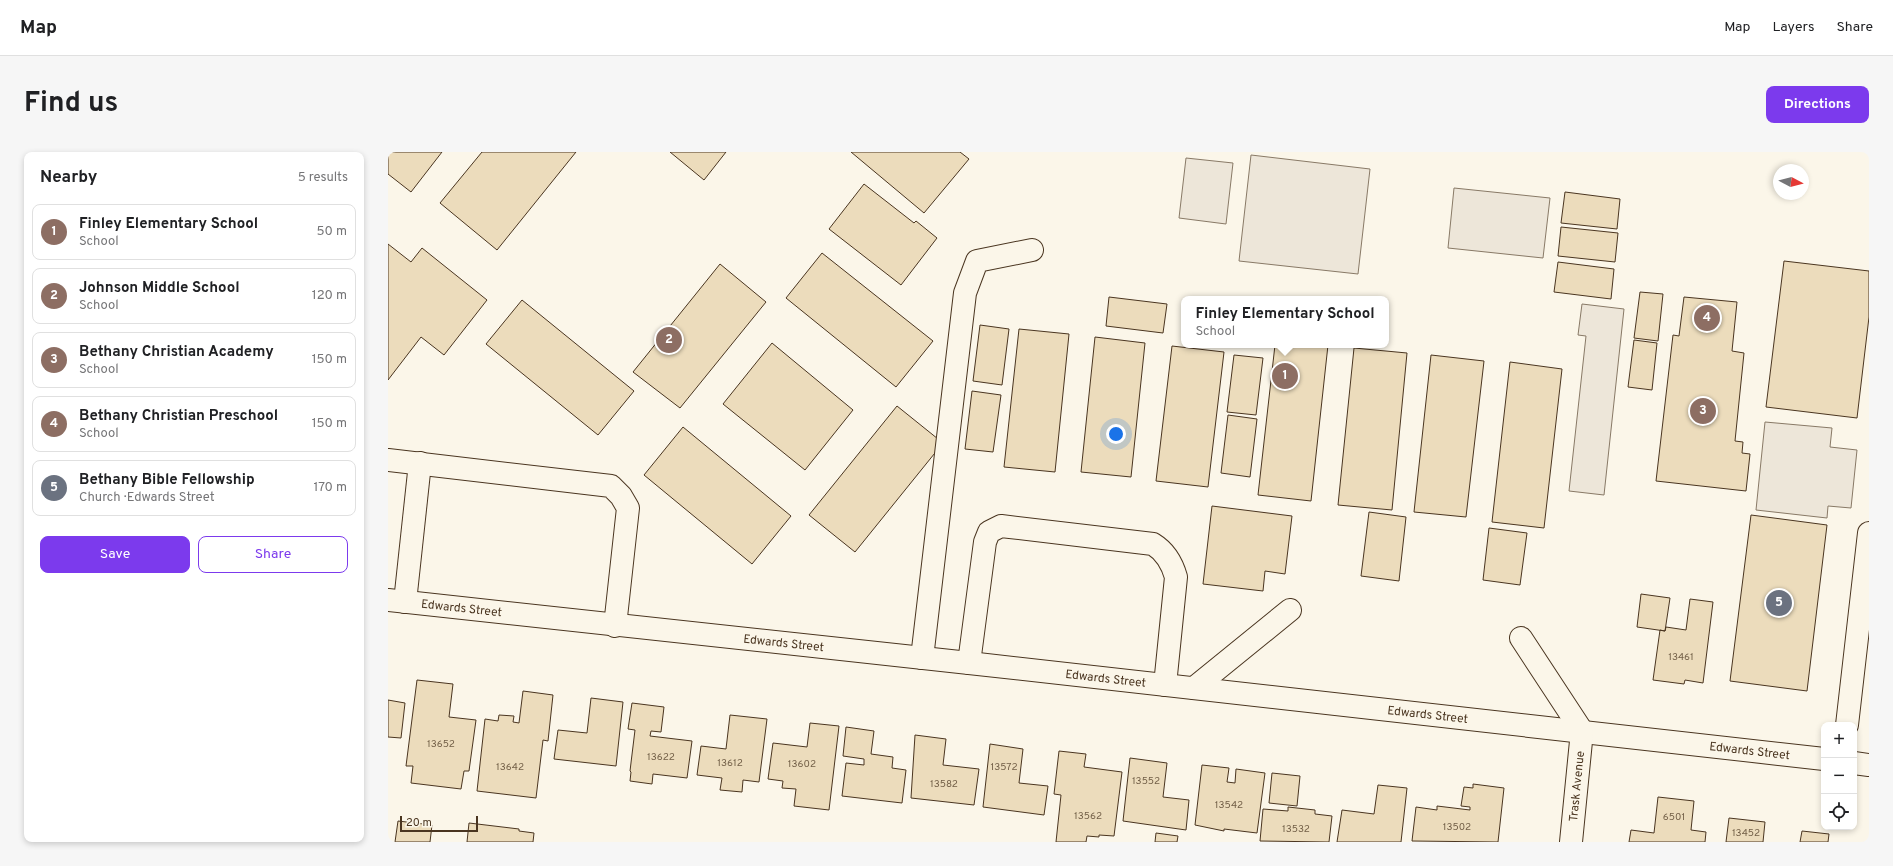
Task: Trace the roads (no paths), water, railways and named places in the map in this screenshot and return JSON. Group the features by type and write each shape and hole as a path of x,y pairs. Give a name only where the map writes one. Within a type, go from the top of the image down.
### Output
{"street":[{"path":"922,658 965,293 978,261 1032,250"},
{"path":"388,460 611,486 621,496 628,508 615,626"},
{"path":"396,601 420,463"},
{"path":"969,663 984,542 989,532 1001,526 1153,544 1162,550 1172,565 1176,578 1164,685"},
{"path":"1847,722 1869,533"},
{"name":"Edwards Street","path":"396,601 615,626 969,663 1821,759"},
{"path":"1194,688 1290,610"},
{"path":"1521,638 1582,731"},
{"name":"Trask Avenue","path":"1571,842 1582,731"},
{"path":"1857,763 1869,765"}],"place":[{"name":"Bethany Christian Preschool","path":"1707,318"},
{"name":"Johnson Middle School","path":"669,340"},
{"name":"Finley Elementary School","path":"1285,376"},
{"name":"Bethany Christian Academy","path":"1703,411"},
{"name":"Bethany Bible Fellowship","path":"1779,603"}]}
